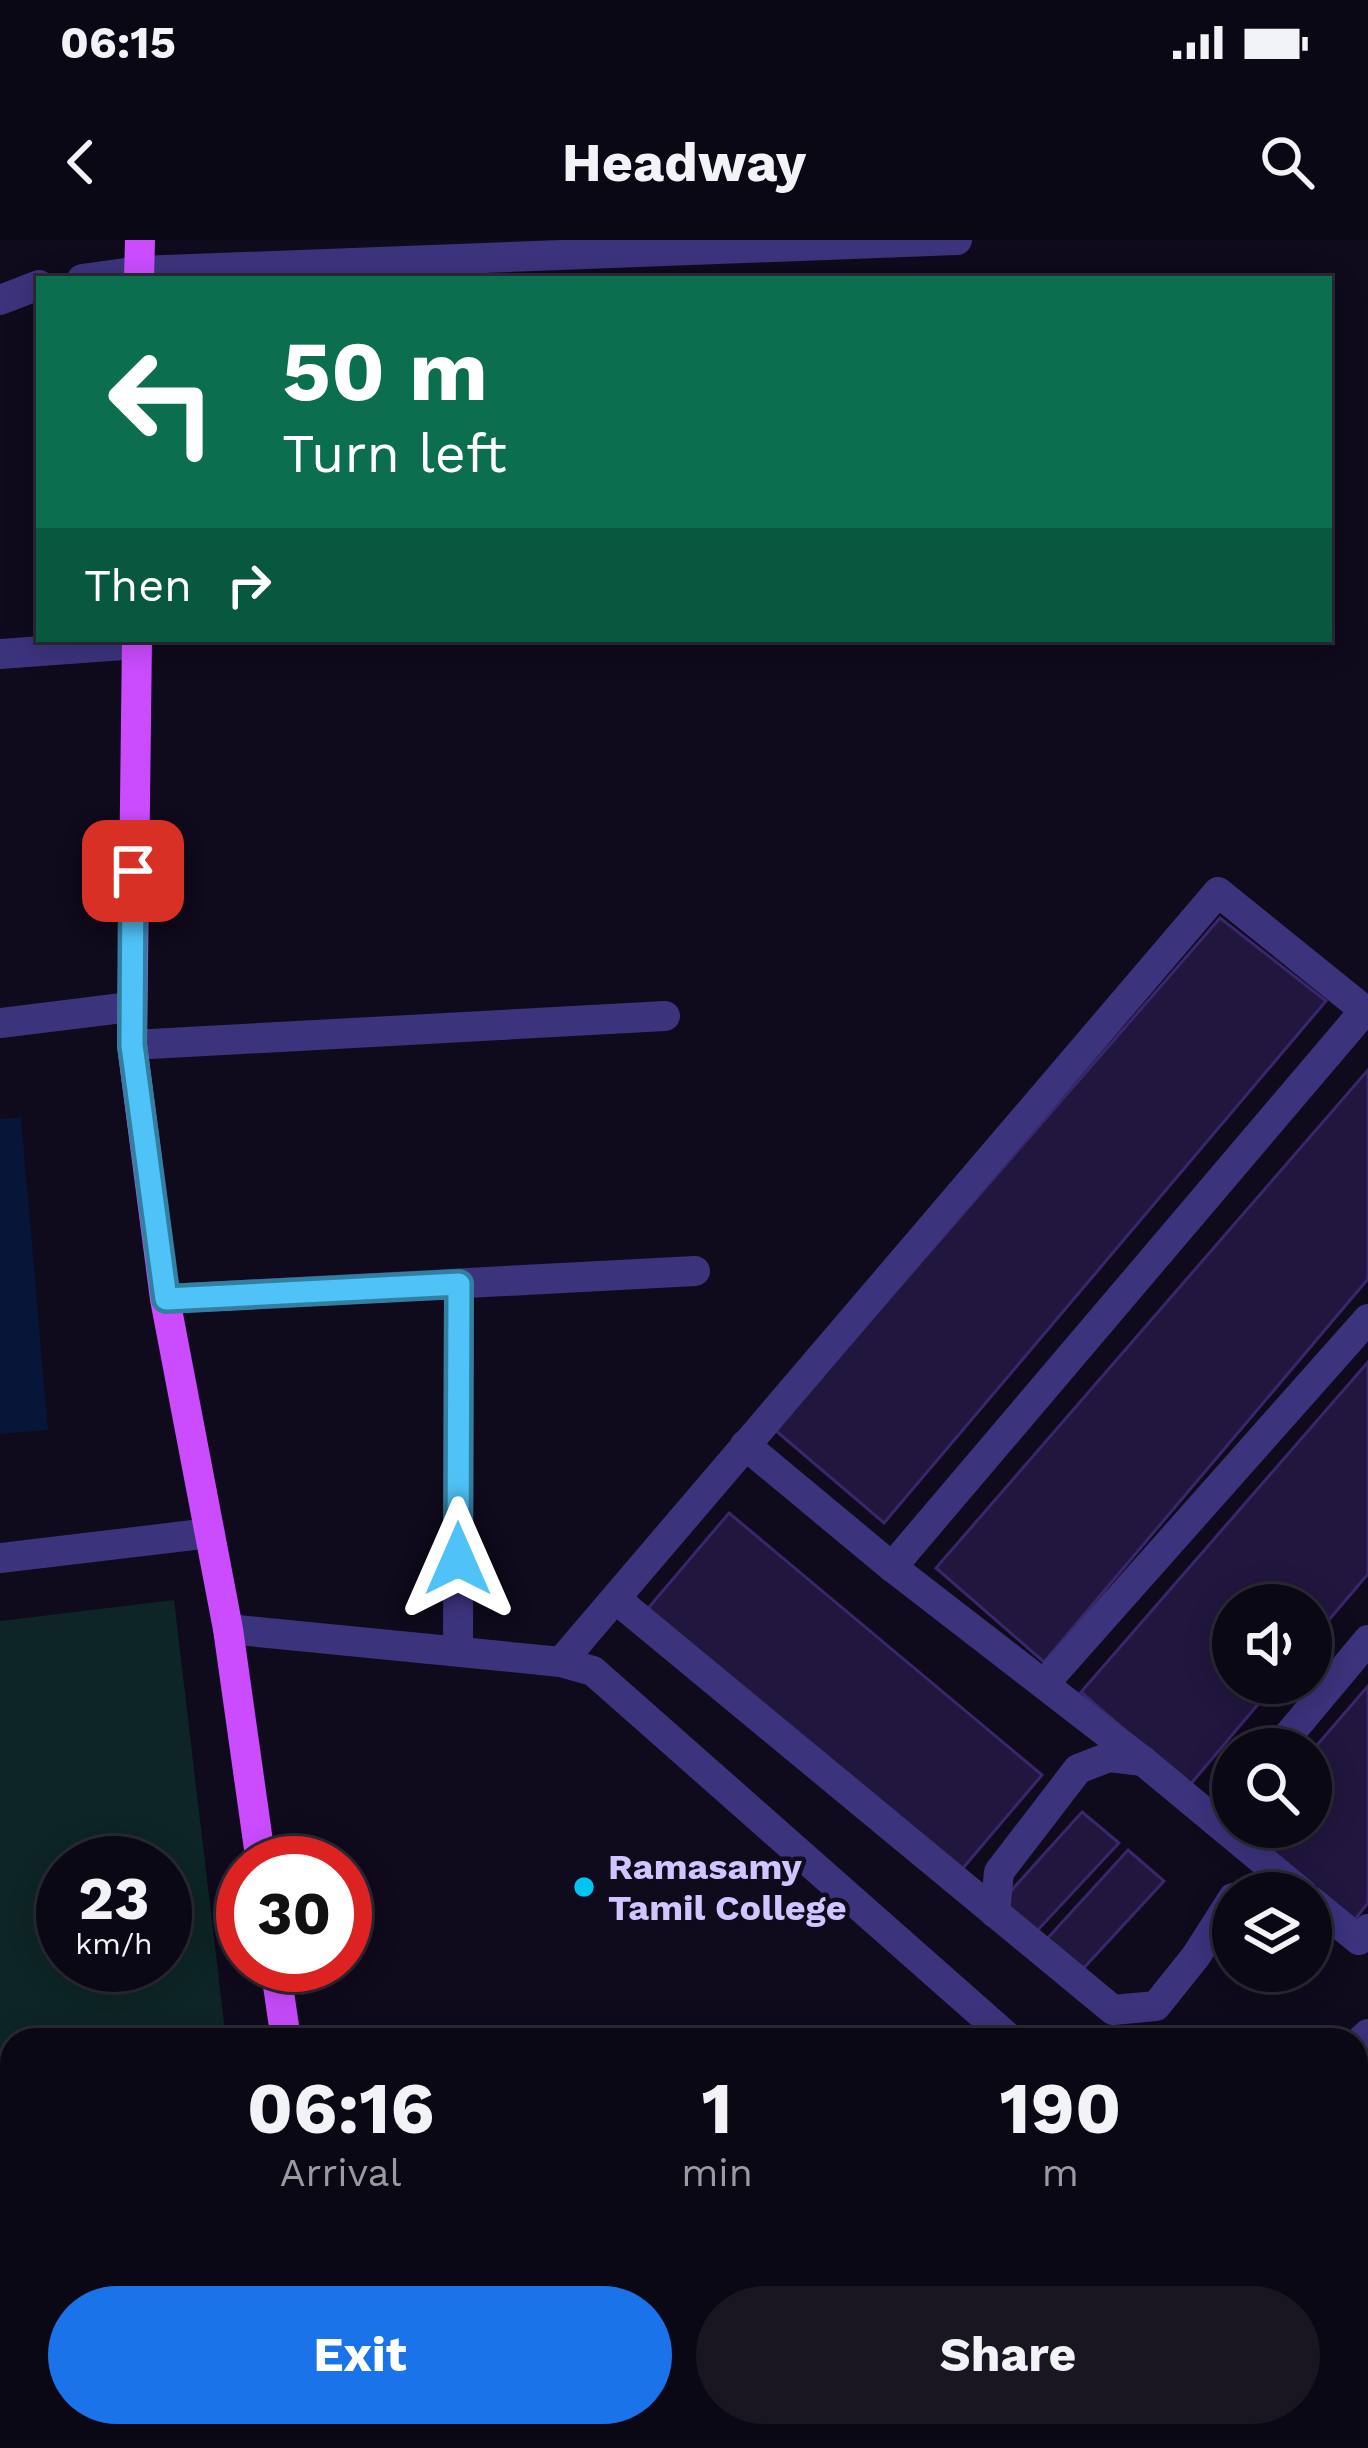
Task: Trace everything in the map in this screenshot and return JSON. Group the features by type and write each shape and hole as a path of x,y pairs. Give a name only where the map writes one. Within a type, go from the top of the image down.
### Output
{"main road":[{"path":"137,642 132,1045 166,1299 228,1629 257,1836"},
{"path":"279,1992 284,2028"}],"street":[{"path":"93,276 140,263 957,240"},
{"path":"0,300 36,286"},
{"path":"0,654 137,642"},
{"path":"561,1662 1218,892 1366,1012 892,1567"},
{"path":"0,1023 130,1007"},
{"path":"132,1045 665,1016"},
{"path":"166,1299 695,1271"},
{"path":"458,1652 459,1284"},
{"path":"1044,1684 1368,1319"},
{"path":"745,1445 892,1567 1143,1761 1212,1804"},
{"path":"0,1558 210,1533"},
{"path":"617,1600 1113,2010 1156,2006 1212,1931"},
{"path":"228,1629 561,1662 593,1671 997,2028"},
{"path":"1294,1728 1368,1640"},
{"path":"995,1913 999,1872 1078,1768 1109,1756 1143,1761"},
{"path":"1247,1848 1276,1872"},
{"path":"1332,1918 1358,1940 1368,1928"}],"green space":[{"path":"174,1600 216,1955 216,1992 220,1992 225,2028 0,2028 0,1621"}],"water":[{"path":"21,1117 48,1430 0,1434 0,1119"}],"building":[{"path":"1220,918 1326,1001 884,1523 775,1430"},
{"path":"1368,1070 1368,1279 1044,1662 936,1568"},
{"path":"1368,1362 1368,1574 1332,1616 1332,1584 1212,1584 1212,1704 1258,1704 1238,1728 1212,1728 1212,1759 1189,1786 1081,1692"},
{"path":"729,1513 1042,1775 958,1874 644,1613"},
{"path":"1368,1686 1368,1903 1351,1924 1332,1907 1332,1872 1291,1872 1264,1848 1332,1848 1332,1728"},
{"path":"1082,1812 1119,1843 1035,1933 1000,1903"},
{"path":"1128,1850 1164,1881 1081,1971 1045,1941"}],"place":[{"name":"Ramasamy Tamil College","path":"584,1887"}],"route":[{"path":"133,871 132,1045 166,1299 459,1284 458,1559"}]}
